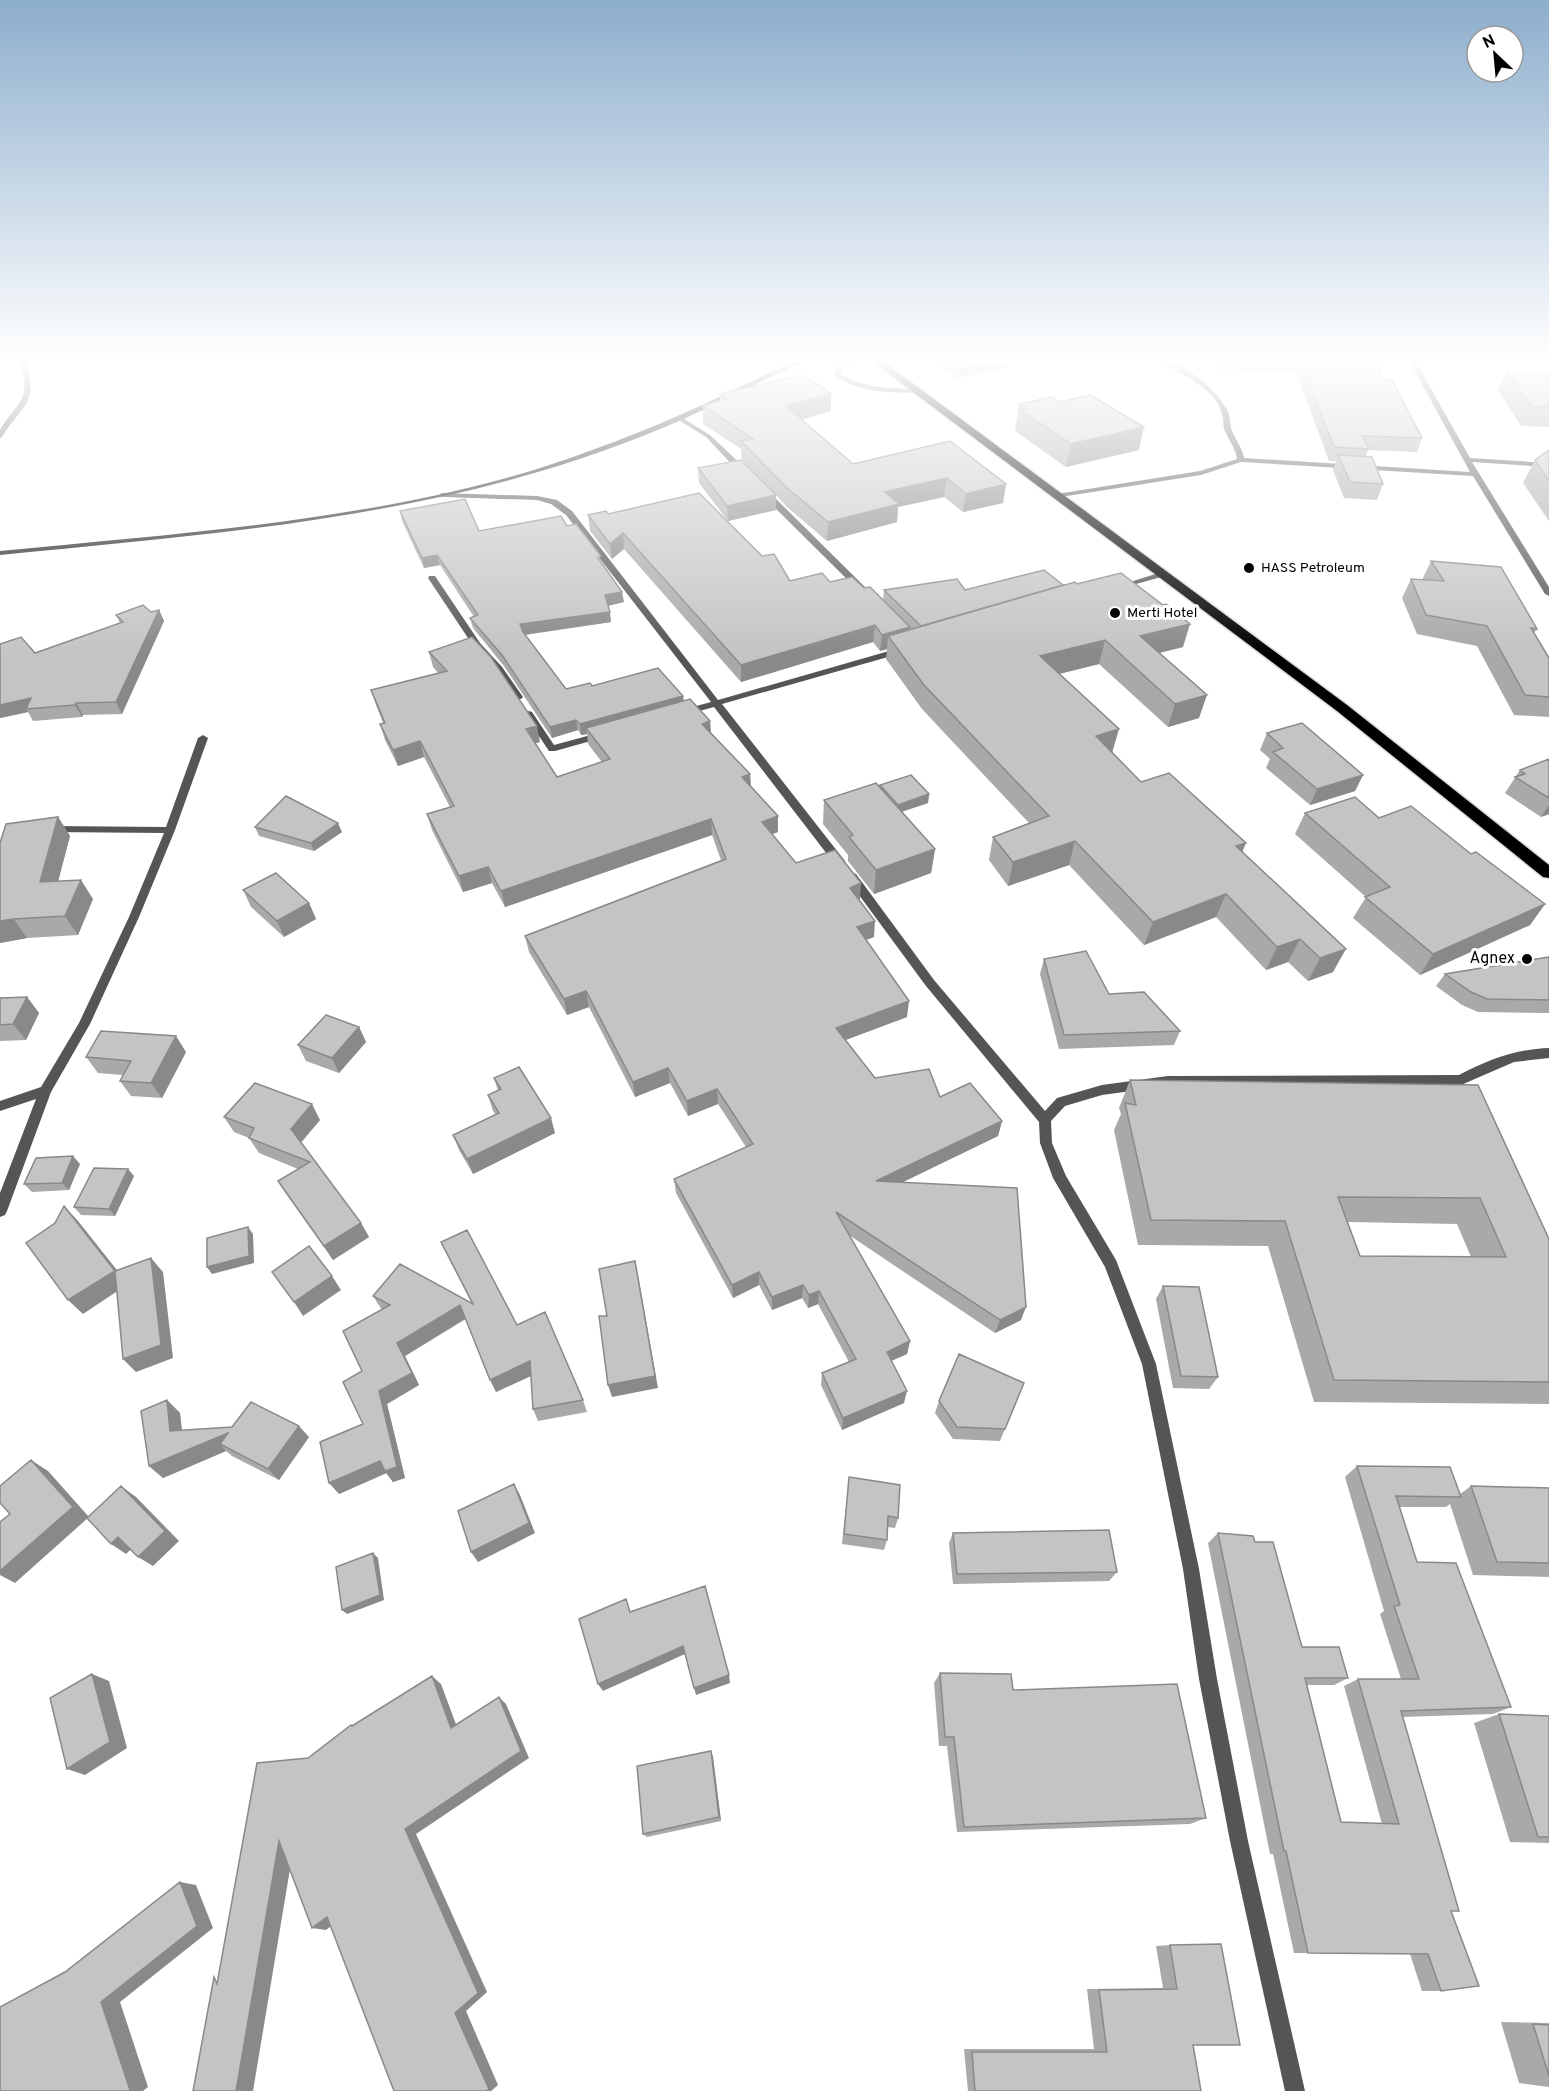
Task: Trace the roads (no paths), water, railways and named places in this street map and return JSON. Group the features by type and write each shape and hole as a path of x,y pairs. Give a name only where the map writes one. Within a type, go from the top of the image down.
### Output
{"highway":[{"path":"1008,460 1342,708 1549,873"}],"street":[{"path":"0,553 239,528 352,512 444,495 516,477 571,460"},
{"path":"732,460 748,476"},
{"path":"1057,496 1201,473 1241,460 1475,474"},
{"path":"1468,460 1549,465"},
{"path":"1468,460 1549,594"},
{"path":"756,484 870,597"},
{"path":"444,495 537,498 554,502 569,513 715,704 879,912 930,983 1045,1120 1046,1143 1060,1178 1111,1264 1149,1364 1191,1569 1208,1679 1239,1841 1295,2091"},
{"path":"1107,590 1162,574"},
{"path":"432,578 477,645 499,669 552,749 617,731"},
{"path":"671,716 910,648"},
{"path":"0,1211 45,1091 84,1024 134,917 170,830 203,738"},
{"path":"41,830 170,830"},
{"path":"1045,1120 1061,1102 1102,1090 1168,1080 1463,1084 1504,1059 1532,1053 1549,1053"},
{"path":"0,1106 45,1091"}],"place":[{"name":"HASS Petroleum","path":"1249,568"},
{"name":"Merti Hotel","path":"1115,613"},
{"name":"Agnex","path":"1527,959"}]}
